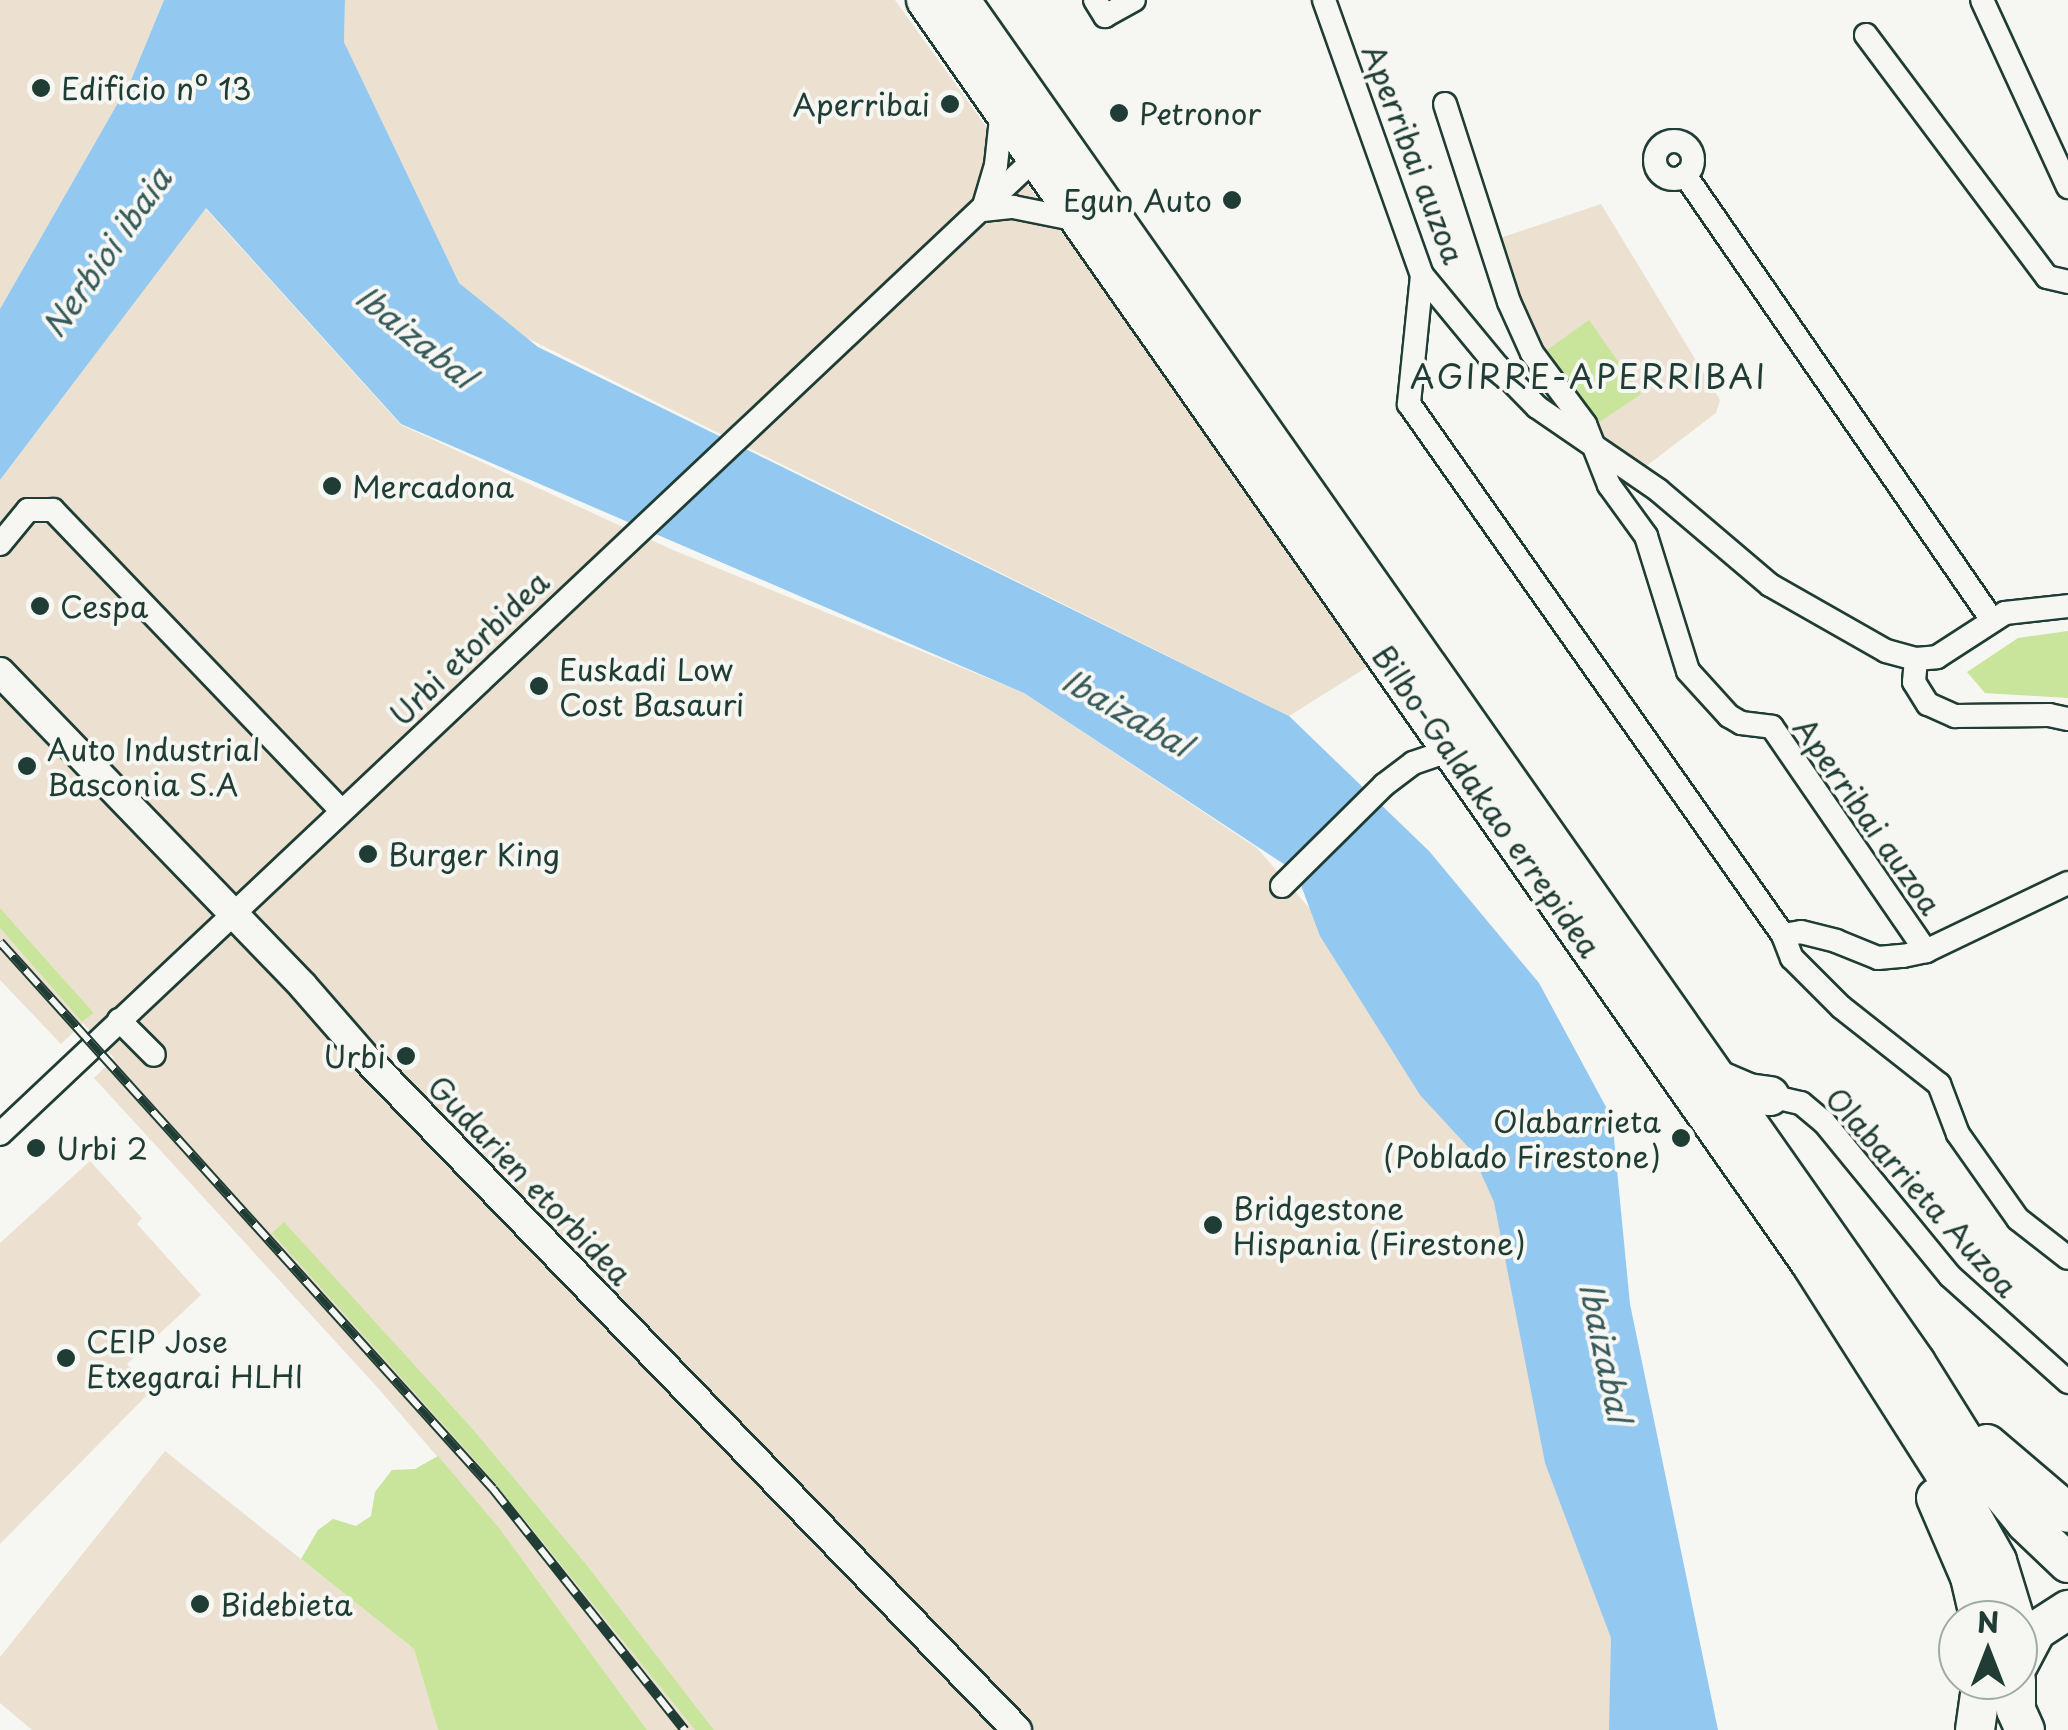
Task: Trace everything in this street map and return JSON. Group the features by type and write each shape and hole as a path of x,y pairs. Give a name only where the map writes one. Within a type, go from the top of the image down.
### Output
{"highway":[{"name":"Bilbo-Galdakao errepidea","path":"926,0 1002,109 1047,147 1080,220 1862,1343 1997,1561 2006,1600"},
{"name":"Bilbo-Galdakao errepidea","path":"960,0 1047,147 1718,1080 1916,1363 1984,1472 2026,1522 2068,1563"},
{"path":"1718,1080 1748,1093 1770,1096 1756,1119 1760,1140"},
{"path":"1862,1343 1882,1399 1945,1516 1975,1600"},
{"name":"Bilbo-Galdakao errepidea","path":"1916,1363 2015,1472 2068,1513"},
{"path":"2038,1630 2068,1610"},
{"path":"1975,1730 1979,1700"},
{"name":"Bilbo-Galdakao errepidea","path":"2016,1700 2016,1710 2025,1730"}],"street":[{"path":"1095,0 1105,16 1134,0"},
{"name":"Aperribai auzoa","path":"1324,0 1422,274 1524,394 1658,490 1770,585 1886,651 1916,659"},
{"path":"1982,0 2068,187"},
{"path":"1866,35 2047,276 2068,282"},
{"name":"Aperribai auzoa","path":"1445,104 1509,302 1532,353 1585,424 1610,485 1646,536 1688,671 1708,698 1741,723 1772,727 1926,951 2068,883"},
{"path":"1002,109 996,165 983,210 1013,206 1080,220"},
{"name":"Urbi etorbidea","path":"0,1134 1047,147"},
{"path":"1685,175 1992,620"},
{"name":"Olabarrieta Auzoa","path":"1422,274 1409,404 1783,934 1792,958 1841,1007 1939,1084 1958,1134 2018,1219 2068,1258"},
{"path":"0,544 28,510 53,510 342,811"},
{"path":"2068,606 2006,613 1937,657 1916,659 1914,682 1928,704 1955,716 2049,715 2068,719"},
{"name":"Gudarien etorbidea","path":"0,672 379,1071 1017,1730"},
{"path":"1282,886 1384,786 1413,763 1451,750"},
{"path":"1783,934 1801,932 1836,940 1878,958 1926,951"},
{"path":"120,1020 154,1055"},
{"name":"Olabarrieta Auzoa","path":"1770,1096 1801,1103 1824,1122 1950,1276 2068,1382"}],"shaded area":[{"path":"0,0 164,0 131,80 0,309"},
{"path":"345,0 895,0 1372,664 1289,716 525,337 458,283 344,42"},
{"path":"1601,204 1720,400 1716,413 1641,470 1592,424 1532,332 1500,238"},
{"path":"205,208 401,425 673,550 1024,693 1257,848 1461,1082 1647,1730 714,1730 586,1564 471,1427 284,1223 273,1233 490,1477 695,1730 647,1730 500,1529 378,1388 94,1078 114,1058 83,1023 61,1044 0,980 0,928 82,1022 94,1013 0,908 0,480"},
{"name":"CEIP Jose Etxegarai HLHI","path":"90,1161 142,1218 137,1224 201,1295 127,1364 152,1390 0,1544 0,1243"},
{"name":"Bidebieta","path":"165,1451 414,1649 438,1730 32,1730 0,1703 0,1657"}],"green space":[{"path":"1589,320 1641,394 1598,423 1547,350"},
{"path":"2068,631 2068,698 1985,693 1967,672 2018,638"},
{"path":"0,908 94,1013 82,1022 0,928"},
{"path":"284,1222 471,1427 586,1564 714,1730 695,1730 490,1477 272,1233"},
{"path":"438,1456 500,1529 647,1730 438,1730 414,1649 301,1559 318,1530 333,1519 356,1526 371,1516 375,1492 392,1470 415,1469"}],"water":[{"path":"164,0 345,0 344,42 459,283 538,347 1289,716 1429,851 1539,983 1612,1118 1630,1304 1718,1730 1609,1730 1611,1638 1545,1463 1494,1202 1470,1149 1420,1095 1320,936 1296,872 1024,693 401,424 206,208 0,480 0,309 131,80"}],"railway":[{"path":"0,942 493,1489 685,1730"}],"place":[{"name":"Edificio nº 13","path":"41,88"},
{"name":"Aperribai","path":"950,104"},
{"name":"Petronor","path":"1119,113"},
{"name":"Egun Auto","path":"1232,200"},
{"name":"Mercadona","path":"332,486"},
{"name":"Cespa","path":"40,606"},
{"name":"Euskadi Low Cost Basauri","path":"539,686"},
{"name":"Auto Industrial Basconia S.A","path":"27,766"},
{"name":"Burger King","path":"368,854"},
{"name":"Urbi","path":"406,1056"},
{"name":"Olabarrieta (Poblado Firestone)","path":"1681,1138"},
{"name":"Urbi 2","path":"36,1148"},
{"name":"Bridgestone Hispania (Firestone)","path":"1213,1225"},
{"name":"CEIP Jose Etxegarai HLHI","path":"66,1358"},
{"name":"Bidebieta","path":"200,1604"}],"district":[{"name":"AGIRRE-APERRIBAI","path":"1589,376"}],"water label":[{"name":"Nerbioi ibaia","path":"106,252"},
{"name":"Ibaizabal","path":"416,336"},
{"name":"Ibaizabal","path":"1127,712"},
{"name":"Ibaizabal","path":"1606,1352"}]}
